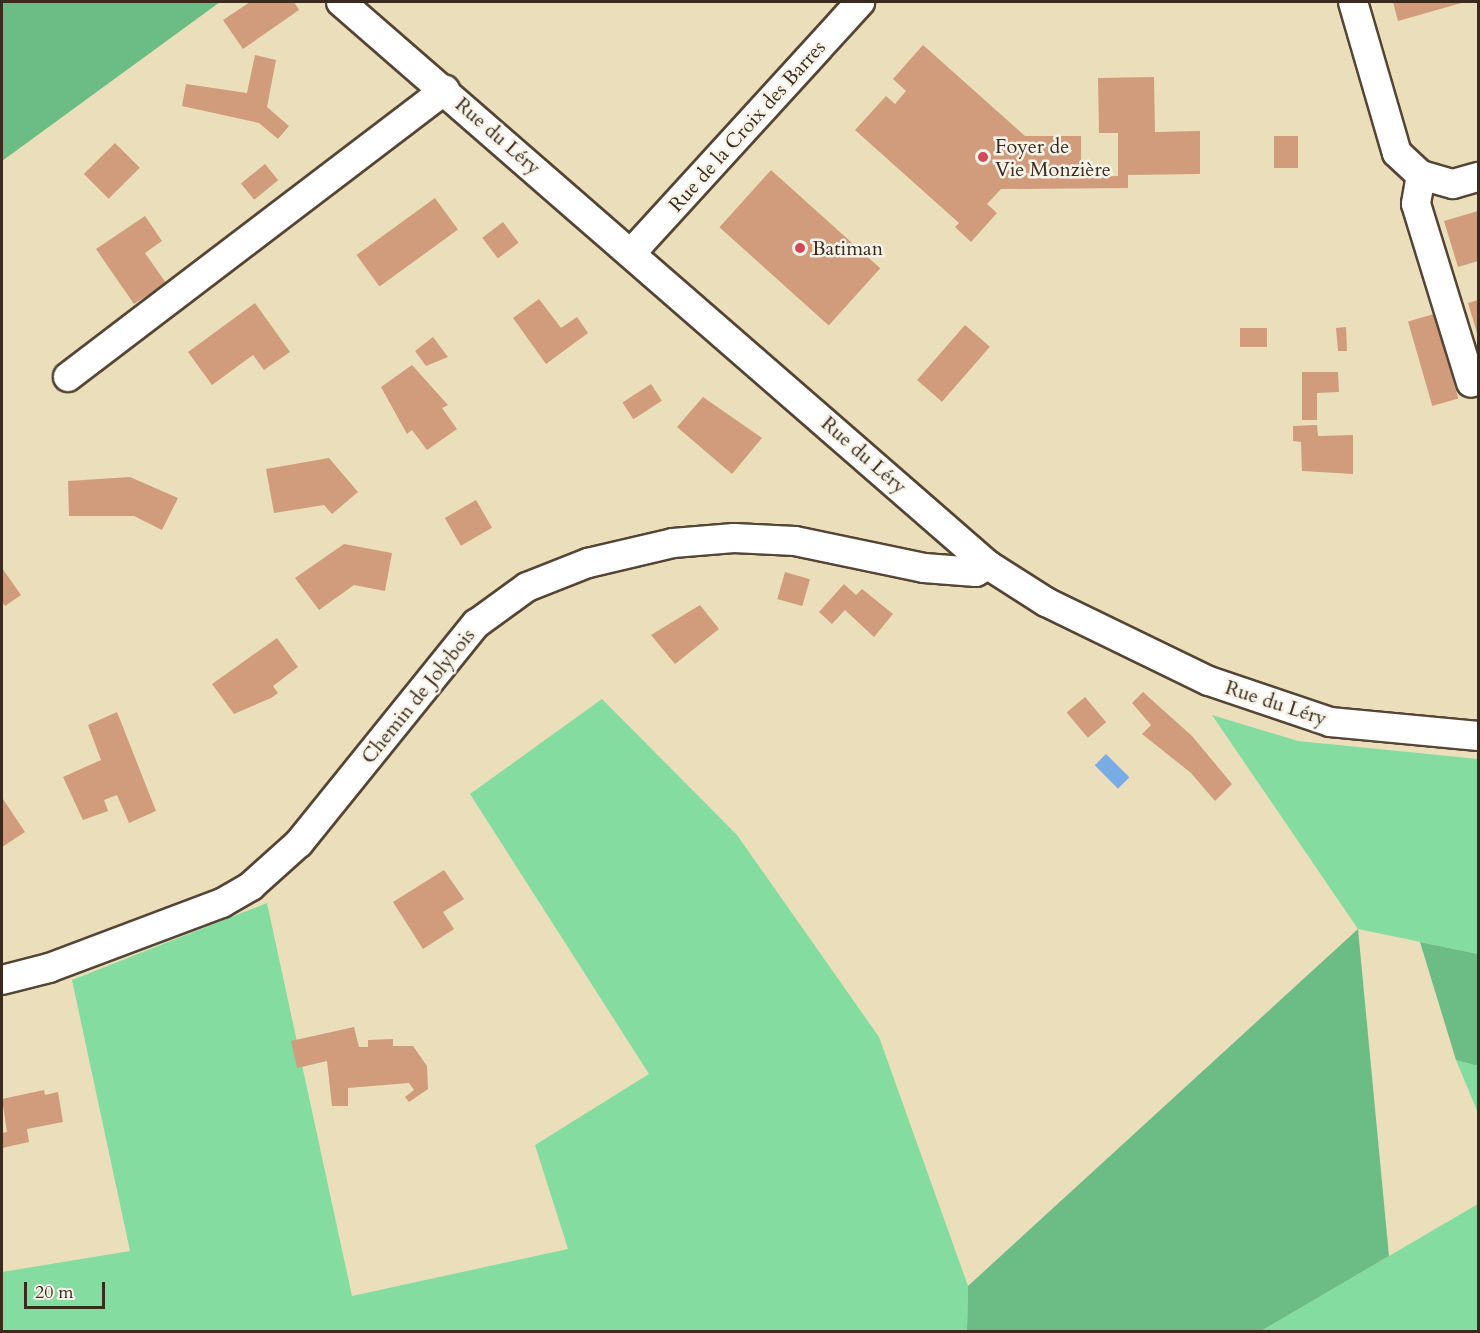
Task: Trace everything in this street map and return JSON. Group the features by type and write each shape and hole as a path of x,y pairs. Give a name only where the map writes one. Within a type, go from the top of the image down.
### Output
{"street":[{"name":"Rue du Léry","path":"341,2 633,251 988,565 1046,602 1209,681 1330,722 1479,736"},
{"name":"Rue de la Croix des Barres","path":"633,251 860,2"},
{"path":"1353,2 1397,153 1421,175 1453,184 1479,177"},
{"path":"68,377 445,90"},
{"path":"1421,175 1416,204 1471,383"},
{"name":"Chemin de Jolybois","path":"2,980 60,964 222,903 251,886 300,843 476,624 527,587 588,562 674,543 734,538 795,541 924,568 976,572 988,565"}],"green space":[{"path":"2,2 220,2 2,161"},
{"path":"602,699 737,835 879,1037 968,1286 967,1332 2,1332 2,1272 130,1251 72,980 267,903 352,1296 568,1249 535,1145 649,1074 470,794"},
{"path":"1212,715 1298,741 1478,759 1478,954 1358,929"},
{"path":"1358,929 1389,1256 1261,1331 967,1331 968,1286"},
{"path":"1420,942 1478,954 1478,1066 1456,1060"},
{"path":"1456,1060 1478,1066 1478,1113"},
{"path":"1478,1204 1478,1331 1261,1331 1389,1256"}],"water":[{"path":"1106,754 1129,777 1118,789 1095,765"}],"building":[{"path":"250,2 294,2 299,10 243,49 223,20"},
{"path":"1393,2 1465,2 1398,21"},
{"name":"Foyer de Vie Monzière","path":"923,45 1025,136 1081,136 1081,177 1118,176 1118,133 1099,133 1098,78 1154,77 1155,132 1200,131 1200,174 1128,175 1128,188 1001,189 987,204 997,213 971,242 955,227 959,223 855,130 886,96 895,104 906,91 893,79"},
{"path":"255,55 276,60 267,107 289,126 278,139 259,123 182,106 186,84 247,93"},
{"path":"1274,136 1298,136 1298,168 1274,168"},
{"path":"115,143 140,168 109,199 84,174"},
{"path":"265,164 278,180 254,200 241,184"},
{"name":"Batiman","path":"771,170 880,268 829,326 719,227"},
{"path":"435,198 458,230 379,287 357,255"},
{"path":"1478,211 1478,261 1458,267 1444,221"},
{"path":"145,216 162,241 145,253 166,283 134,304 96,249"},
{"path":"503,222 519,243 498,258 482,238"},
{"path":"539,299 561,328 577,317 588,333 546,364 513,318"},
{"path":"1478,300 1478,336 1468,303"},
{"path":"255,303 290,352 264,370 253,355 212,385 188,352"},
{"path":"1434,314 1458,399 1432,406 1408,321"},
{"path":"965,325 990,347 942,402 917,380"},
{"path":"1346,327 1347,351 1338,351 1336,328"},
{"path":"1240,328 1267,328 1267,347 1240,347"},
{"path":"433,337 448,357 426,366 415,351"},
{"path":"412,365 448,405 442,408 457,429 427,450 412,430 407,434 381,387"},
{"path":"1302,372 1338,372 1339,392 1317,393 1317,420 1302,420"},
{"path":"651,384 662,401 633,419 622,403"},
{"path":"703,397 762,438 732,474 677,427"},
{"path":"1317,425 1318,436 1353,435 1353,474 1302,471 1301,442 1293,441 1293,426"},
{"path":"329,458 358,492 332,514 324,505 274,513 266,469"},
{"path":"130,477 178,498 162,530 134,516 69,516 68,481"},
{"path":"476,500 492,528 461,546 445,518"},
{"path":"344,544 392,553 385,591 354,585 319,610 295,578"},
{"path":"2,568 21,595 5,606 2,602"},
{"path":"785,572 810,579 802,606 777,599"},
{"path":"844,584 856,595 862,589 893,614 874,637 845,610 832,624 819,612"},
{"path":"700,605 719,629 675,664 651,635"},
{"path":"277,638 298,667 273,686 278,693 234,714 212,684"},
{"path":"1143,692 1192,736 1232,784 1215,801 1191,773 1142,734 1151,725 1132,703"},
{"path":"1085,697 1106,722 1088,738 1067,712"},
{"path":"117,712 156,811 129,823 117,795 104,800 108,811 83,820 63,777 101,760 88,725"},
{"path":"3,799 25,832 2,847 2,801"},
{"path":"444,870 464,899 443,912 454,929 423,949 393,902"},
{"path":"354,1027 359,1047 368,1047 368,1040 393,1039 393,1046 413,1046 427,1066 428,1089 409,1102 405,1097 414,1090 409,1083 348,1088 348,1106 332,1106 327,1061 297,1068 291,1041"},
{"path":"44,1090 45,1095 58,1092 63,1122 27,1129 29,1142 2,1148 2,1133 7,1132 2,1099"}],"place":[{"name":"Foyer de Vie Monzière","path":"983,157"},
{"name":"Batiman","path":"800,248"}]}
